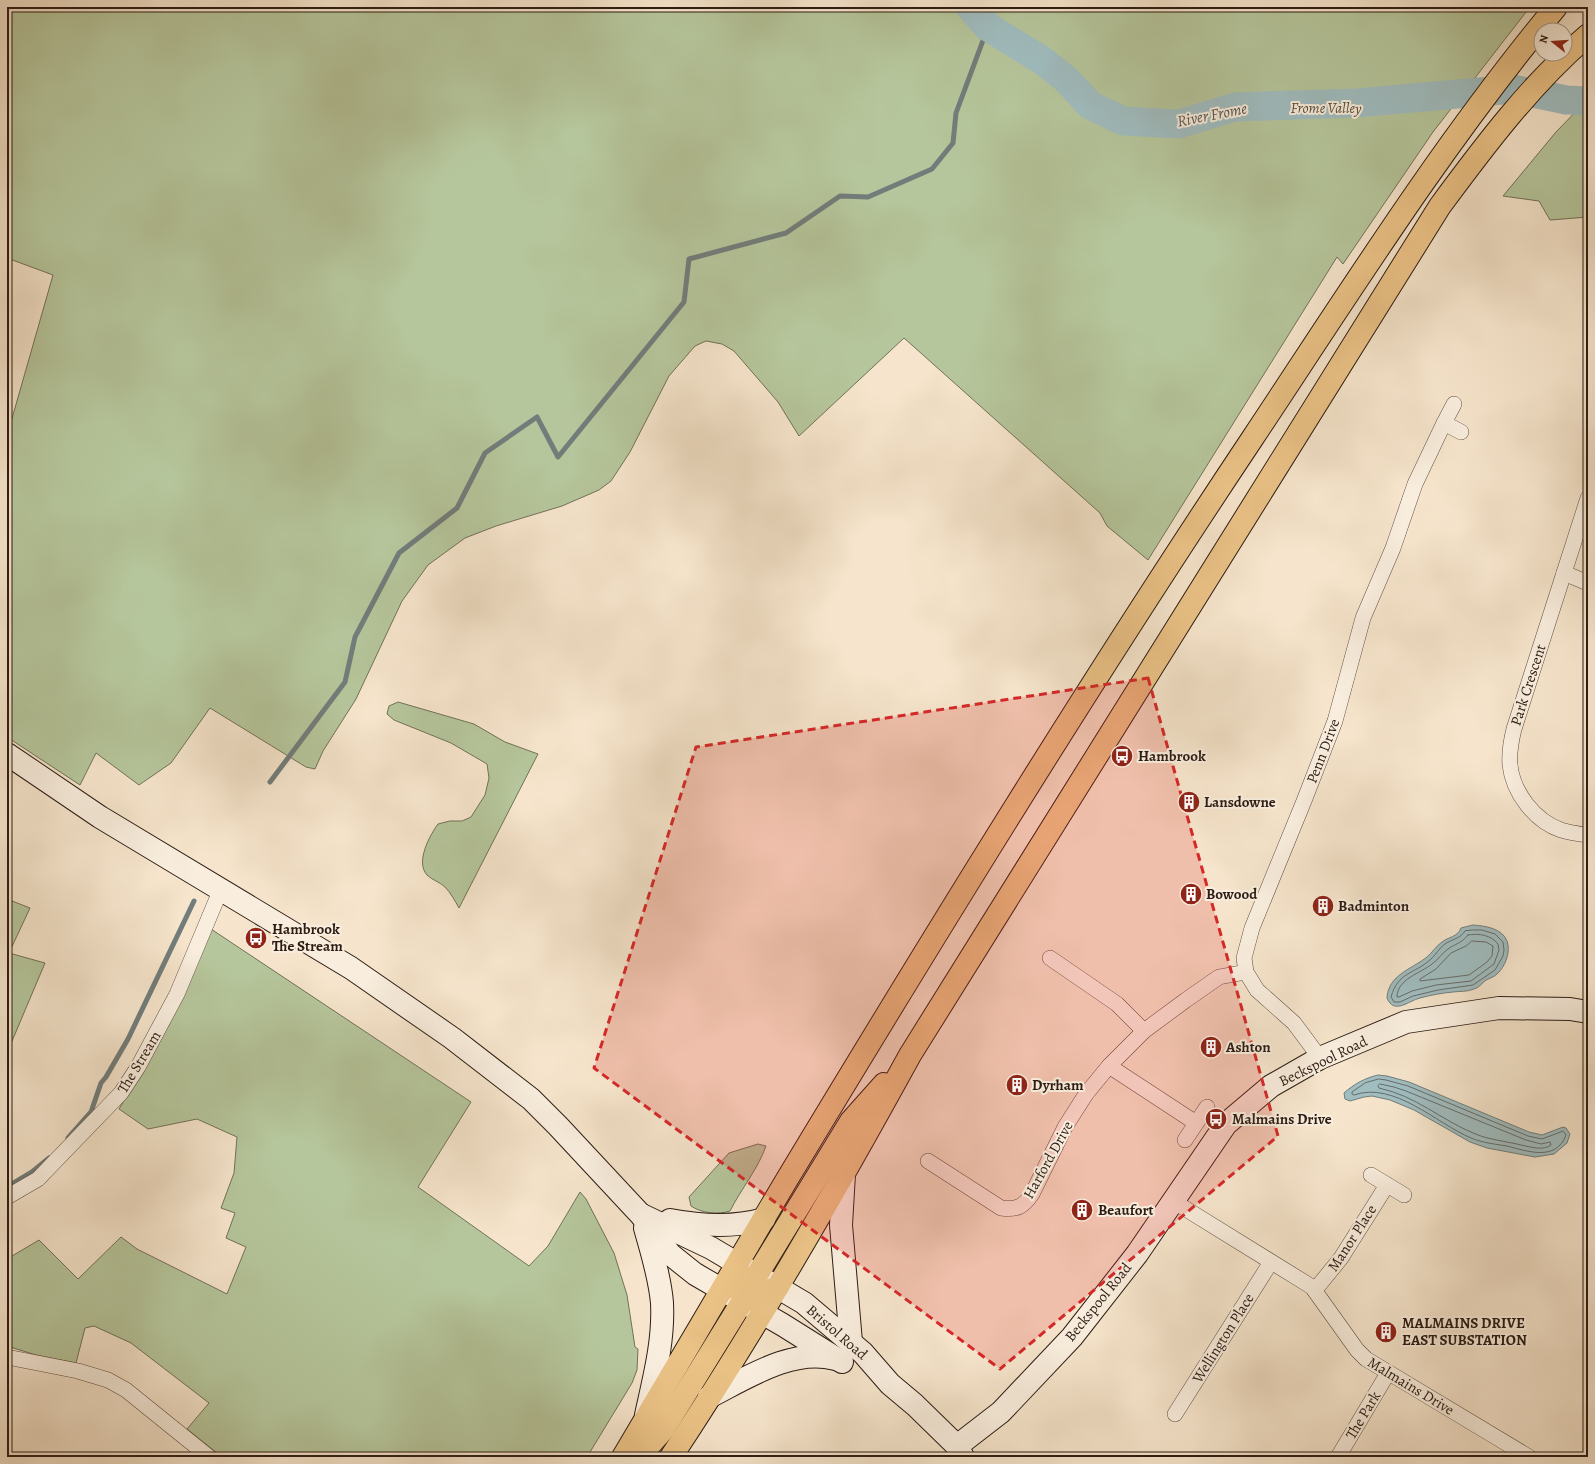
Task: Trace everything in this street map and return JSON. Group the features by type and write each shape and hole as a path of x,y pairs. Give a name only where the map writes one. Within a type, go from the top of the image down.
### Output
{"highway":[{"path":"623,1457 764,1219 997,837 1167,567 1403,211 1467,122 1556,7"},
{"path":"671,1457 778,1287 844,1174 910,1055 1440,206 1494,134 1533,89 1574,47 1588,35"},
{"path":"722,1290 757,1275 851,1120 910,1055"},
{"path":"639,1457 663,1430 742,1302 778,1287"}],"main road":[{"path":"7,754 100,817 351,968 452,1038 531,1099 641,1215 670,1254 695,1274 842,1362"},
{"name":"Beckspool Road","path":"960,1452 1001,1412 1072,1336 1137,1254 1226,1124 1271,1086 1320,1058 1406,1022 1499,1008 1588,1012"},
{"path":"844,1174 841,1225 851,1342"},
{"path":"641,1215 710,1226 745,1224 764,1219"},
{"path":"641,1215 658,1280 662,1311 659,1352 645,1420"},
{"name":"Bristol Road","path":"641,1215 691,1238 804,1303 869,1359 890,1384 915,1405 960,1452"},
{"path":"709,1397 773,1366 796,1358 811,1356 824,1357 842,1362"},
{"name":"Bristol Road","path":"842,1362 890,1384"}],"street":[{"name":"Penn Drive","path":"1320,1058 1294,1023 1257,990 1246,972 1244,958 1252,928 1304,801 1316,767 1336,721 1363,618 1393,548 1415,484 1454,404"},
{"path":"1444,423 1461,432"},
{"name":"Park Crescent","path":"1588,498 1514,729 1510,747 1510,765 1514,781 1530,809 1552,826 1588,835"},
{"path":"1564,572 1588,583"},
{"name":"The Stream","path":"7,1197 38,1179 122,1093 138,1067 177,994 221,889"},
{"path":"1050,958 1117,1004 1144,1031"},
{"name":"Harford Drive","path":"928,1161 1001,1208 1012,1210 1025,1204 1032,1194 1065,1127 1086,1094 1109,1066 1144,1031 1220,977 1246,972"},
{"path":"1109,1066 1196,1123"},
{"path":"1185,1140 1207,1106"},
{"path":"1371,1175 1404,1194"},
{"name":"Manor Place","path":"1315,1290 1340,1258 1387,1185"},
{"name":"Malmains Drive","path":"1174,1201 1309,1285 1315,1290 1360,1353 1388,1372 1529,1457"},
{"name":"Wellington Place","path":"1175,1414 1271,1262"},
{"path":"7,1357 78,1371 108,1380 126,1390 209,1457"},
{"name":"The Park","path":"1338,1457 1388,1372"}],"highlighted area":[{"path":"1148,678 1278,1136 1000,1369 594,1068 696,747"}],"green space":[{"name":"Frome Valley","path":"7,7 1530,7 1433,132 1343,264 1337,257 1148,560 1107,526 1100,513 904,338 799,436 778,402 734,351 722,344 706,341 695,346 669,376 630,452 611,481 599,490 562,506 496,526 465,538 428,565 402,601 356,699 323,751 315,769 306,767 210,708 171,763 139,785 96,753 80,785 7,737 7,436 53,275 7,258"},
{"path":"1588,99 1588,217 1550,220 1539,201 1503,196 1556,132"},
{"path":"398,702 474,724 505,742 538,754 459,908 445,887 427,875 424,870 423,856 431,835 438,824 450,821 462,821 471,817 485,795 489,778 487,764 451,743 394,720 387,714 389,706"},
{"path":"7,899 30,908 9,953 45,963 7,1053"},
{"path":"208,927 471,1102 418,1187 529,1266 548,1246 580,1192 586,1199 614,1253 627,1295 635,1347 638,1349 637,1370 632,1383 587,1457 222,1457 187,1429 209,1403 131,1343 94,1326 85,1328 76,1363 36,1355 7,1346 7,1259 39,1240 78,1279 121,1237 137,1249 227,1294 246,1247 226,1238 235,1213 221,1208 234,1173 237,1137 197,1119 148,1129 119,1109 134,1084"},
{"path":"758,1144 766,1146 763,1154 730,1211 710,1213 691,1206 689,1197 729,1153"}],"water":[{"path":"1473,925 1493,928 1501,933 1507,941 1508,954 1497,974 1486,980 1477,988 1471,990 1428,996 1402,1006 1393,1006 1390,1003 1387,998 1388,990 1396,978 1427,957 1444,940 1458,933 1461,928"},
{"path":"1378,1075 1409,1082 1529,1132 1542,1135 1563,1127 1566,1128 1570,1134 1567,1143 1554,1154 1535,1157 1487,1148 1470,1142 1414,1110 1390,1100 1372,1096 1350,1101 1345,1099 1344,1093 1352,1087 1364,1080"}],"waterway":[{"name":"River Frome","path":"970,7 988,27 1043,61 1067,80 1090,105 1123,121 1179,124 1235,107 1357,103 1513,89 1566,100 1588,101"},
{"path":"270,782 345,682 355,637 399,553 457,508 485,453 537,417 558,457 684,302 689,259 786,233 840,196 868,197 932,169 953,143 956,113 988,27"},
{"path":"68,1138 91,1112 101,1083 128,1039 194,901"},
{"path":"7,1187 32,1172 49,1158"}],"place":[{"name":"Hambrook","path":"1122,756"},
{"name":"Lansdowne","path":"1189,802"},
{"name":"Bowood","path":"1191,894"},
{"name":"Badminton","path":"1323,906"},
{"name":"Hambrook The Stream","path":"256,938"},
{"name":"Ashton","path":"1211,1047"},
{"name":"Dyrham","path":"1017,1085"},
{"name":"Malmains Drive","path":"1216,1119"},
{"name":"Beaufort","path":"1082,1210"},
{"name":"MALMAINS DRIVE EAST SUBSTATION","path":"1386,1332"}]}
